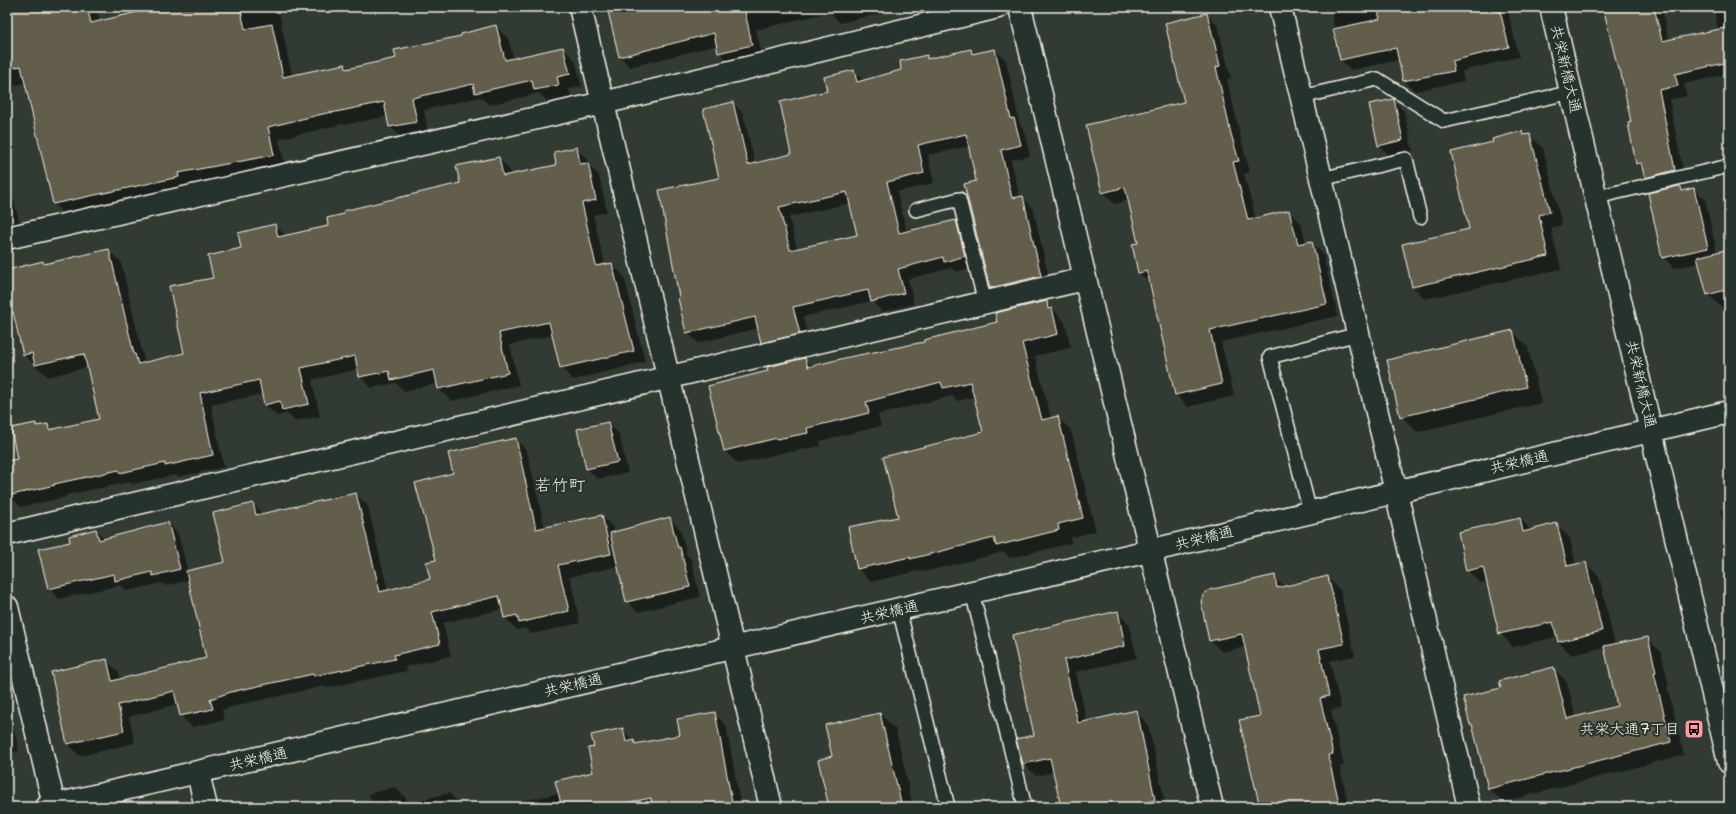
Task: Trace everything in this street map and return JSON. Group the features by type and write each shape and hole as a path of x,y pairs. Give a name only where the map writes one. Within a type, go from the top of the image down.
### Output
{"street":[{"path":"580,7 771,807"},
{"path":"7,238 603,103 998,7"},
{"path":"1020,7 1149,551 1212,807"},
{"path":"1280,7 1396,492 1469,807"},
{"name":"共栄新橋大通","path":"1551,7 1729,762"},
{"path":"7,534 1084,279"},
{"name":"共栄橋通","path":"51,806 93,802 198,773 1149,551 1729,412"},
{"path":"7,607 51,806"},
{"path":"198,773 206,807"}],"lane":[{"path":"1302,97 1377,79 1444,121 1572,92"},
{"path":"1321,179 1406,159 1420,217"},
{"path":"1597,197 1729,166"},
{"path":"916,210 959,199 985,302"},
{"path":"1310,512 1270,356 1358,334"},
{"path":"972,592 1025,807"},
{"path":"899,609 948,807"}],"building":[{"path":"7,7 87,7 91,23 146,10 146,12 169,7 240,7 245,29 272,24 283,77 345,64 346,69 396,58 394,50 461,36 461,34 496,25 505,60 563,47 570,74 557,77 559,85 534,90 532,80 475,93 473,84 412,98 417,122 389,127 384,102 331,112 268,127 274,155 178,173 179,177 53,204 21,66 12,68 7,45"},
{"path":"607,7 744,7 752,45 718,53 714,33 619,57"},
{"path":"1377,7 1499,7 1509,47 1452,61 1454,71 1403,81 1396,48 1340,60 1333,29 1380,19"},
{"path":"1603,7 1654,7 1662,41 1729,27 1729,62 1675,74 1678,86 1659,90 1675,170 1645,178 1641,163 1636,164 1628,123 1631,122 1620,69 1618,69"},
{"path":"1207,13 1220,66 1216,67 1231,134 1239,161 1233,162 1248,220 1289,210 1298,244 1312,241 1327,304 1210,330 1222,384 1175,395 1147,271 1138,273 1132,244 1138,243 1125,187 1102,193 1086,125 1184,102 1165,23"},
{"path":"971,49 972,54 995,49 1011,119 1014,118 1021,145 1001,150 1012,198 1023,196 1041,276 990,288 964,184 976,181 966,134 918,145 924,173 887,182 899,233 956,220 965,256 944,262 943,257 898,269 904,293 871,302 868,290 793,307 800,334 761,343 755,317 686,333 678,298 659,190 719,178 703,109 733,102 748,165 791,154 780,102 827,91 824,77 854,70 857,82 901,70 900,61 927,55 927,59","holes":["847,192 857,235 790,250 779,207"]},
{"path":"1394,99 1403,140 1378,146 1369,104"},
{"path":"1522,131 1523,135 1530,134 1550,212 1539,215 1548,256 1412,287 1402,244 1469,229 1451,152 1493,142 1492,139"},
{"path":"577,147 580,164 588,163 596,200 582,203 596,266 612,263 634,351 560,368 549,322 499,333 508,373 438,389 434,370 391,380 389,371 359,377 355,356 301,368 309,404 282,410 280,401 264,405 259,380 200,393 213,455 165,466 165,463 120,473 119,470 7,496 7,461 17,459 11,428 36,423 36,426 48,424 49,430 99,419 84,354 35,365 32,353 23,355 13,312 7,313 7,270 43,261 44,264 109,249 134,354 138,364 184,353 169,286 213,278 208,256 241,248 238,233 275,224 278,237 328,226 327,218 344,214 343,211 460,183 456,166 499,157 503,176 556,165 554,152"},
{"path":"1679,186 1681,187 1682,191 1694,188 1708,248 1662,258 1648,193"},
{"path":"1729,249 1729,289 1707,295 1697,257"},
{"path":"1047,301 1048,309 1052,308 1058,334 1022,343 1042,420 1058,416 1083,518 1058,524 1059,530 996,546 994,538 910,559 910,557 857,569 848,527 898,517 883,457 983,432 970,382 943,388 941,382 866,402 869,413 807,428 808,433 777,438 724,451 708,386 768,371 767,367 805,358 808,367 924,342 924,340 997,322 995,313"},
{"path":"1513,330 1526,387 1400,417 1387,360"},
{"path":"608,422 618,462 586,469 577,429"},
{"path":"516,438 536,529 602,515 611,554 558,565 569,611 519,623 517,615 504,618 499,596 432,612 440,644 394,655 395,659 314,676 313,674 231,692 210,699 213,709 180,716 174,691 118,705 124,731 67,744 51,672 107,659 112,681 206,658 186,571 225,562 213,513 253,503 256,515 356,493 380,592 430,579 426,562 436,560 415,483 453,473 448,453"},
{"path":"670,517 678,548 680,547 690,587 626,602 610,533"},
{"path":"1520,518 1523,532 1557,523 1567,566 1586,562 1602,631 1558,642 1553,622 1499,634 1483,567 1466,571 1458,532"},
{"path":"168,522 180,569 153,576 152,572 115,581 114,574 48,589 38,549 70,542 69,536 96,529 99,540"},
{"path":"1275,575 1277,588 1328,576 1344,644 1319,649 1329,696 1320,698 1333,754 1328,755 1340,807 1260,807 1239,720 1260,716 1242,634 1209,641 1201,602 1203,595 1209,590"},
{"path":"1118,611 1125,646 1064,660 1078,723 1137,710 1155,800 1140,804 1141,807 1061,807 1050,758 1023,764 1016,739 1034,735 1012,635"},
{"path":"1648,637 1656,672 1654,673 1671,742 1488,789 1472,724 1470,725 1463,697 1501,688 1499,681 1554,667 1567,719 1617,706 1604,646"},
{"path":"715,712 733,807 652,807 651,798 606,807 562,807 555,781 593,772 588,748 594,747 591,735 623,728 626,742 634,740 635,744 680,735 677,719"},
{"path":"880,713 902,807 829,807 818,760 832,756 825,725"}],"place":[{"name":"共栄大通7丁目","path":"1694,729"}],"district":[{"name":"若竹町","path":"560,485"}]}
